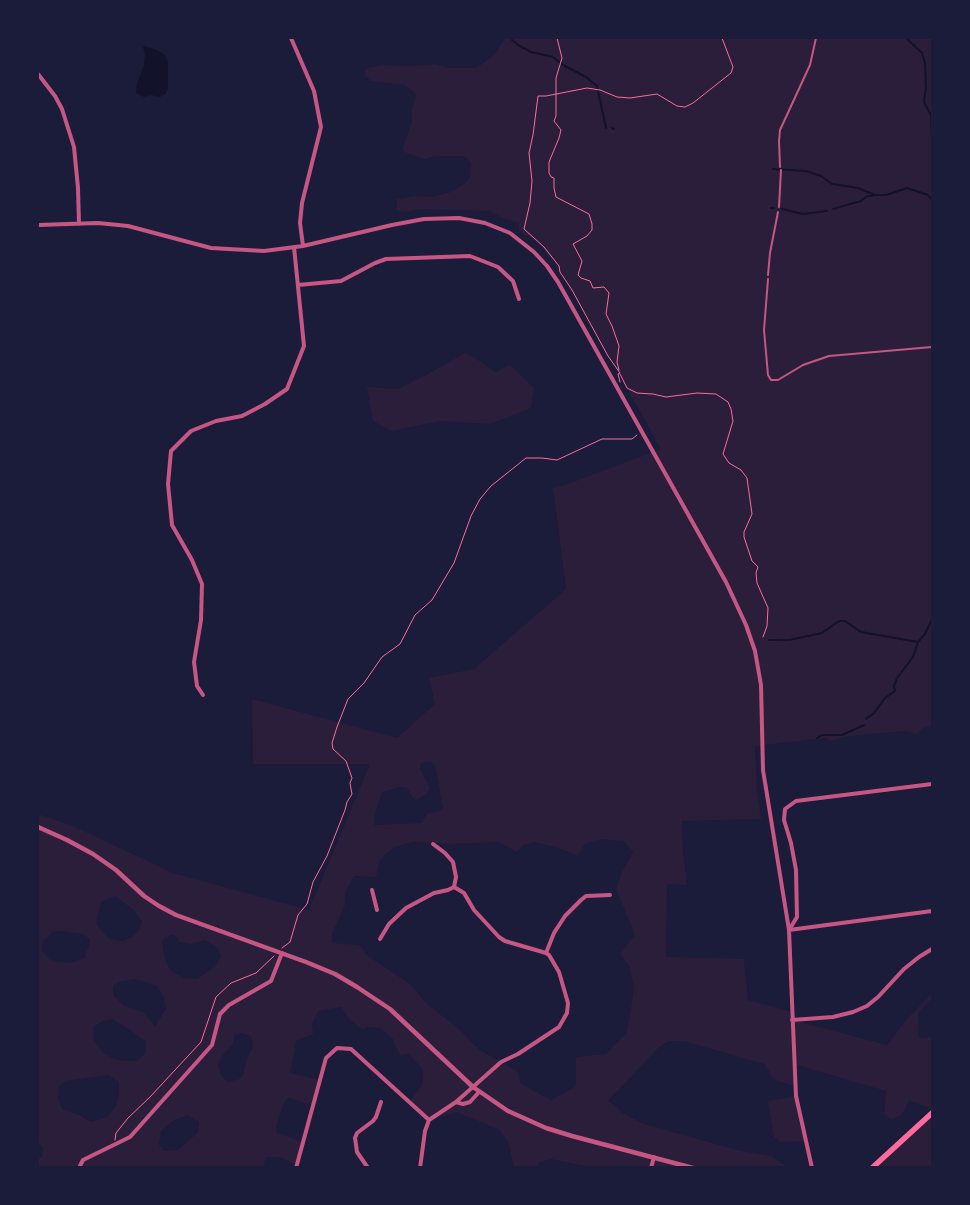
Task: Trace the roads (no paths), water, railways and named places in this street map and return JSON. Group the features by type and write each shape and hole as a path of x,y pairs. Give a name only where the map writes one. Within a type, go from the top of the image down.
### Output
{"main road":[{"path":"872,1168 932,1113"}],"street":[{"path":"291,38 314,91 321,127 302,203 300,223 303,246"},
{"path":"38,74 55,96 62,109 73,141 79,224"},
{"path":"38,225 98,223 128,226 193,244 231,250 264,251 303,246 392,225 441,217 472,219 510,233 534,252 546,266 558,282 737,603 755,651 761,685 762,770 789,930 796,1096 812,1168"},
{"path":"203,695 197,686 194,662 201,620 202,584 192,560 172,525 168,484 171,450 191,431 216,421 242,416 265,404 287,389 304,346 294,247"},
{"path":"298,286 342,280 374,263 386,259 470,256 498,267 513,281 519,299"},
{"path":"789,930 797,917 796,870 784,820 785,809 796,801 932,784"},
{"path":"38,827 93,854 116,870 144,896 176,915 335,974 390,1010 473,1087 508,1111 546,1128 693,1168"},
{"path":"433,844 453,862 456,877 454,887"},
{"path":"380,939 389,924 406,908 434,893 454,887"},
{"path":"420,1168 425,1131 429,1120 456,1102 500,1062 518,1054 558,1027 567,1013 568,1003 565,988 553,960 546,953 524,948 499,937 474,910 464,893 454,887"},
{"path":"372,890 377,910"},
{"path":"546,953 554,933 565,916 581,900 586,896 610,895"},
{"path":"789,930 932,911"},
{"path":"792,1020 833,1016 853,1012 867,1006 904,969 932,949"},
{"path":"79,1168 83,1160 130,1137 212,1045 220,1014 229,1005 271,981 280,953"},
{"path":"296,1168 326,1058 337,1048 350,1050 429,1120"},
{"path":"456,1102 463,1104 470,1102 479,1092"},
{"path":"368,1168 357,1152 356,1138 357,1133 376,1117 380,1102"},
{"path":"651,1168 654,1157"}],"lane":[{"path":"779,207 780,130 810,65 816,38"},
{"path":"768,275 770,252 778,212"},
{"path":"768,279 764,330 768,375 771,380 778,380 803,365 828,356 932,347"}],"waterway":[{"path":"906,38 922,53 925,63 926,87 924,102 931,115 932,137"},
{"path":"512,40 531,52 553,57 597,86 606,128"},
{"path":"773,169 806,171 821,176 832,184 858,188 875,195 886,195 907,188 928,195 932,200"},
{"path":"833,209 861,201 867,196 873,196"},
{"path":"782,209 803,214 827,211"},
{"path":"866,719 874,713 885,698 895,691 894,686 897,678 913,657 918,642 925,634 932,619"},
{"path":"769,640 789,640 822,633 839,621 845,621 861,632 918,642"},
{"path":"817,738 822,735 842,735 864,725"}]}
